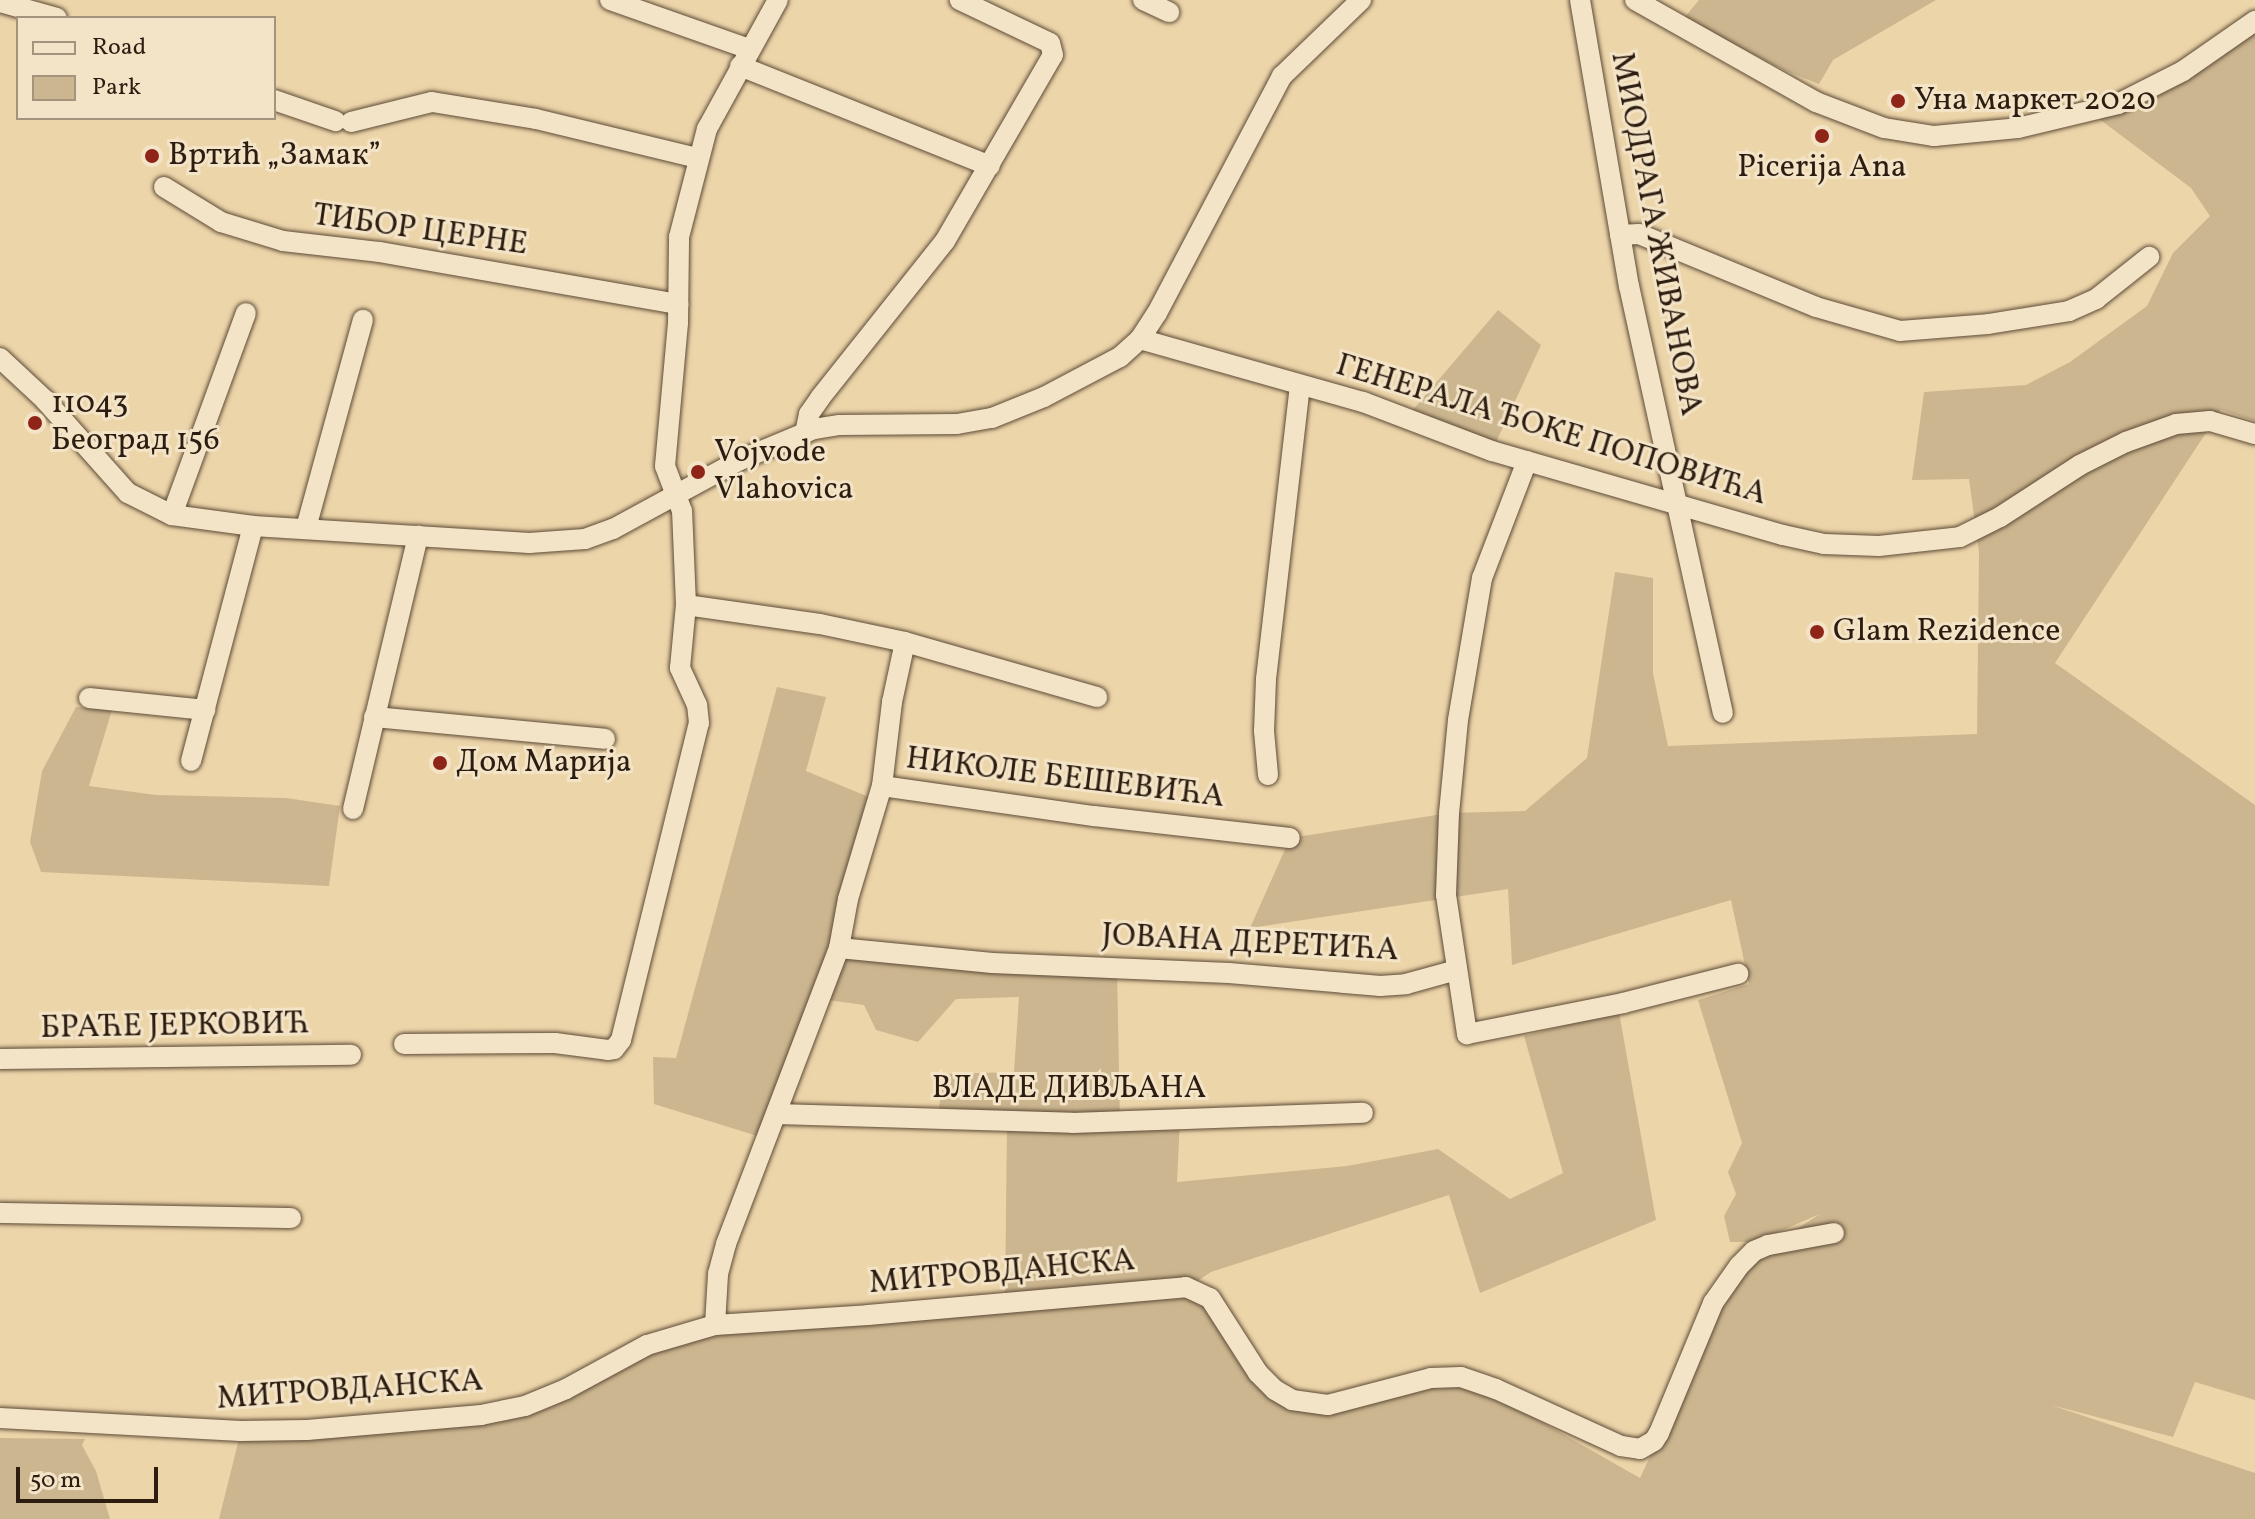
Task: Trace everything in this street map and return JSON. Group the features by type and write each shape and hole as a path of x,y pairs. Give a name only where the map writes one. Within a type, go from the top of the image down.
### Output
{"street":[{"path":"610,0 990,166"},
{"path":"404,1044 555,1043 608,1050 618,1046 699,723 697,705 680,668 686,605 682,511 665,466 678,304 679,237 697,158 712,118 778,0"},
{"path":"805,433 809,414 820,398 945,241 1050,62 1054,48 1050,43 960,0"},
{"path":"1143,0 1169,12"},
{"path":"0,358 45,400 128,493 172,515 253,526 529,543 585,539 609,531 676,492 805,433 840,425 942,424 992,418 1120,357 1140,339 1268,97 1291,64 1361,0"},
{"name":"МИОДРАГА ЖИВАНОВА","path":"1580,0 1620,235 1723,713"},
{"path":"1635,0 1816,102 1884,128 1934,136 2018,128 2118,104 2183,71 2255,21"},
{"path":"0,2 50,16"},
{"path":"276,101 343,122 432,102 536,119 697,158"},
{"name":"ТИБОР ЦЕРНЕ","path":"164,187 221,222 283,241 425,259 678,304"},
{"path":"1620,235 1639,234 1816,307 1900,331 1988,324 2069,311 2096,299 2149,257"},
{"path":"172,515 246,313"},
{"path":"306,528 363,320"},
{"name":"ГЕНЕРАЛА ЂОКЕ ПОПОВИЋА","path":"1140,339 1363,402 1527,461 1824,544 1879,546 1935,542 1980,529 2080,465 2160,428 2210,421 2255,434"},
{"name":"НИКОЛЕ БЕШЕВИЋА","path":"1268,775 1264,731 1266,679 1300,385"},
{"path":"1527,461 1482,578 1458,720 1449,813 1446,895 1467,1034 1623,1003 1738,974"},
{"path":"191,761 253,526"},
{"path":"353,809 418,536"},
{"path":"686,605 820,624 905,642 1097,697"},
{"name":"НИКОЛЕ БЕШЕВИЋА","path":"905,642 892,702 882,786 1094,816 1290,838"},
{"path":"89,698 205,710"},
{"path":"374,717 605,739"},
{"path":"715,1325 718,1274 726,1244 839,948 851,887 882,786"},
{"name":"ЈОВАНА ДЕРЕТИЋА","path":"839,948 992,963 1229,973 1380,986 1406,984 1457,970"},
{"name":"БРАЋЕ ЈЕРКОВИЋ","path":"0,1059 351,1055"},
{"name":"ВЛАДЕ ДИВЉАНА","path":"777,1114 1072,1123 1363,1113"},
{"path":"0,1213 291,1218"},
{"name":"МИТРОВДАНСКА","path":"0,1418 241,1431 323,1429 481,1415 525,1406 566,1389 647,1345 715,1325 1194,1288 1219,1309 1266,1383 1292,1400 1328,1405 1431,1378 1461,1377 1496,1389 1621,1446 1640,1449 1654,1441 1659,1433 1713,1303 1739,1266 1754,1251 1768,1245 1834,1233"}],"green space":[{"path":"1699,0 1936,0 1833,60 1819,84 1786,71 1684,18"},
{"path":"2255,21 2255,421 2221,410 2055,663 2255,805 2255,1400 2195,1382 2173,1437 2051,1405 2255,1473 2255,1519 219,1519 241,1431 481,1415 671,1336 1005,1303 1007,1122 937,1121 944,1074 1014,1072 1019,997 956,999 918,1042 876,1030 864,1005 820,999 767,1139 654,1104 653,1057 676,1058 777,687 826,697 806,771 876,800 839,947 1117,966 1120,1123 1180,1120 1177,1182 1347,1166 1438,1149 1510,1199 1563,1173 1524,1036 1619,1012 1656,1220 1480,1293 1449,1195 1211,1272 1188,1287 1292,1400 1430,1387 1464,1387 1526,1413 1640,1478 1739,1266 1820,1214 1755,1242 1730,1242 1724,1216 1736,1194 1728,1172 1742,1143 1698,1000 1749,984 1731,900 1512,965 1508,889 1250,928 1290,838 1449,813 1525,811 1587,758 1615,572 1653,578 1653,673 1668,746 1977,734 1979,552 1969,479 1912,480 1924,392 2026,385 2070,362 2147,306 2173,253 2210,216 2191,188 2090,112"},
{"path":"1498,310 1541,345 1492,451 1406,418"},
{"path":"76,707 112,710 89,786 156,795 286,798 340,806 329,886 41,872 30,842 42,771"},
{"path":"0,1438 85,1439 82,1445 96,1471 110,1519 0,1519"}],"place":[{"name":"Уна маркет 2020","path":"1898,101"},
{"name":"Picerija Ana","path":"1822,136"},
{"name":"Вртић „Замак”","path":"152,156"},
{"name":"11043 Београд 156","path":"35,423"},
{"name":"Vojvode Vlahovica","path":"698,472"},
{"name":"Glam Rezidence","path":"1817,632"},
{"name":"Дом Марија","path":"440,763"}]}
